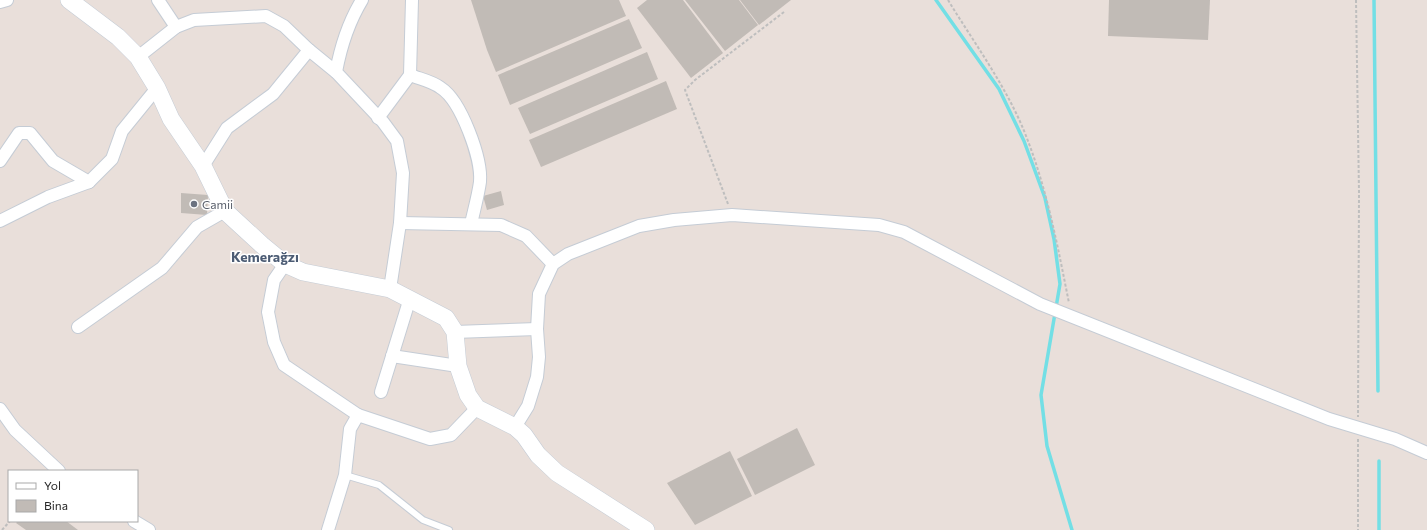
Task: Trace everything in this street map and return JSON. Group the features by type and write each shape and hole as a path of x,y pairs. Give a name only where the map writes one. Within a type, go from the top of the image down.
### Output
{"street":[{"path":"0,2 7,0"},
{"path":"69,0 118,37 138,57 157,88 171,119 203,166 225,211 285,264 303,272 390,289 410,298 446,318 454,332 458,366 468,395 476,408 515,427 524,435 538,456 557,473 646,530"},
{"path":"158,0 176,27"},
{"path":"336,72 341,44 353,15 362,0"},
{"path":"378,118 410,75 412,0"},
{"path":"138,57 176,27 194,20 266,16 284,26 309,50 336,72 397,141 403,173 400,223 390,289"},
{"path":"203,166 227,128 273,94 309,50"},
{"path":"410,75 427,80 442,88 457,105 467,127 478,162 480,181 470,224"},
{"path":"0,221 48,197 89,182 112,159 122,131 157,88"},
{"path":"0,160 18,133 30,134 53,161 89,182"},
{"path":"78,327 162,268 197,227 225,211"},
{"path":"515,427 528,406 537,377 537,329 540,294 553,264 568,254 639,226 674,220 732,215 879,225 904,232 1040,304 1329,419 1395,439 1427,452"},
{"path":"400,223 501,225 526,236 553,264"},
{"path":"285,264 274,280 268,312 274,342 284,365 358,415 430,439 450,435 476,408"},
{"path":"381,392 410,298"},
{"path":"454,332 537,329"},
{"path":"392,356 458,366"},
{"path":"0,409 15,430 58,470"},
{"path":"328,530 345,475 350,429 358,415"},
{"path":"136,522 149,530"}],"lane":[{"path":"345,475 379,485 423,520 449,530"}],"path":[{"path":"948,0 1001,86 1022,126 1051,211 1070,316"},
{"path":"1356,0 1359,193 1358,530"},
{"path":"732,215 685,90 784,12"},
{"path":"2,530 9,522"}],"building":[{"path":"471,0 619,0 626,16 496,72 487,50"},
{"path":"647,0 683,0 723,53 691,78 637,8"},
{"path":"685,0 739,0 758,25 725,51"},
{"path":"740,0 791,0 759,25"},
{"path":"1109,0 1210,0 1208,40 1108,36"},
{"path":"629,19 642,48 510,105 498,75"},
{"path":"647,52 658,79 530,134 518,108"},
{"path":"666,81 677,109 541,167 529,140"},
{"path":"501,191 504,205 487,210 483,196"},
{"name":"Camii","path":"181,193 208,195 207,215 181,213"},
{"path":"797,428 815,465 755,495 737,459"},
{"path":"730,451 752,496 695,525 667,483"},
{"path":"67,522 78,530 26,530 16,523"}],"waterway":[{"path":"936,0 999,89 1024,141 1045,198 1054,239 1060,284 1041,395 1047,446 1072,530"},
{"path":"1374,0 1378,391"},
{"path":"1379,461 1379,530"}],"place":[{"name":"Camii","path":"194,204"}],"district":[{"name":"Kemerağzı","path":"265,256"}]}
